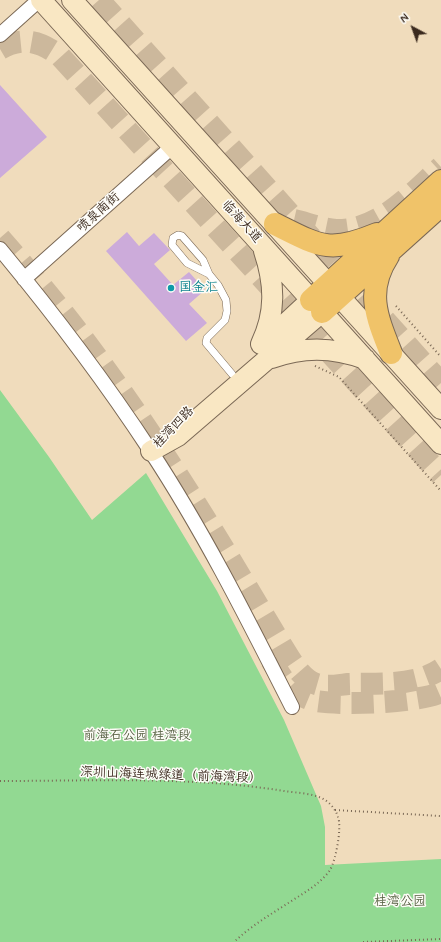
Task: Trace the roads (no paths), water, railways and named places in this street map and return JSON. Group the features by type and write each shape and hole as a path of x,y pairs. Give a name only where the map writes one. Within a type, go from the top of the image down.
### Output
{"main road":[{"name":"临海大道","path":"40,0 441,444"},
{"name":"临海大道","path":"72,0 441,409"},
{"name":"桂湾四路","path":"151,451 178,436 261,356 393,236 441,181"},
{"name":"桂湾四路","path":"393,236 441,205"},
{"path":"275,224 313,242 335,247 393,236 387,257 378,274 374,303 377,318 391,353"},
{"path":"261,244 273,283 271,320 261,356 300,350 318,349 350,354 365,360"},
{"name":"桂湾四路","path":"151,451 170,428 232,374 261,356"}],"street":[{"path":"0,35 40,0"},
{"name":"喷泉南街","path":"24,278 173,146"},
{"path":"0,249 82,352 151,451 193,520 247,617 292,707"}],"lane":[{"path":"209,274 187,263 172,245 173,238 178,236 183,238 204,260 209,274 224,294 227,311 222,325 207,338 206,343 232,374"}],"tunnel":[{"path":"99,0 441,383"},
{"path":"0,49 16,42 31,42 45,47 60,56 441,475"},
{"path":"294,220 336,230 352,229 366,224 394,209 441,167"},
{"path":"0,238 65,315 125,397 195,502 289,658 302,675 308,680 323,686 384,684 419,679 431,675 441,669"},
{"path":"271,660 291,689 311,700 339,703 397,701 431,696 441,692"}],"place":[{"name":"国金汇","path":"171,288"}],"park label":[{"name":"前海石公园 桂湾段","path":"137,736"},
{"name":"桂湾公园","path":"400,902"}]}
